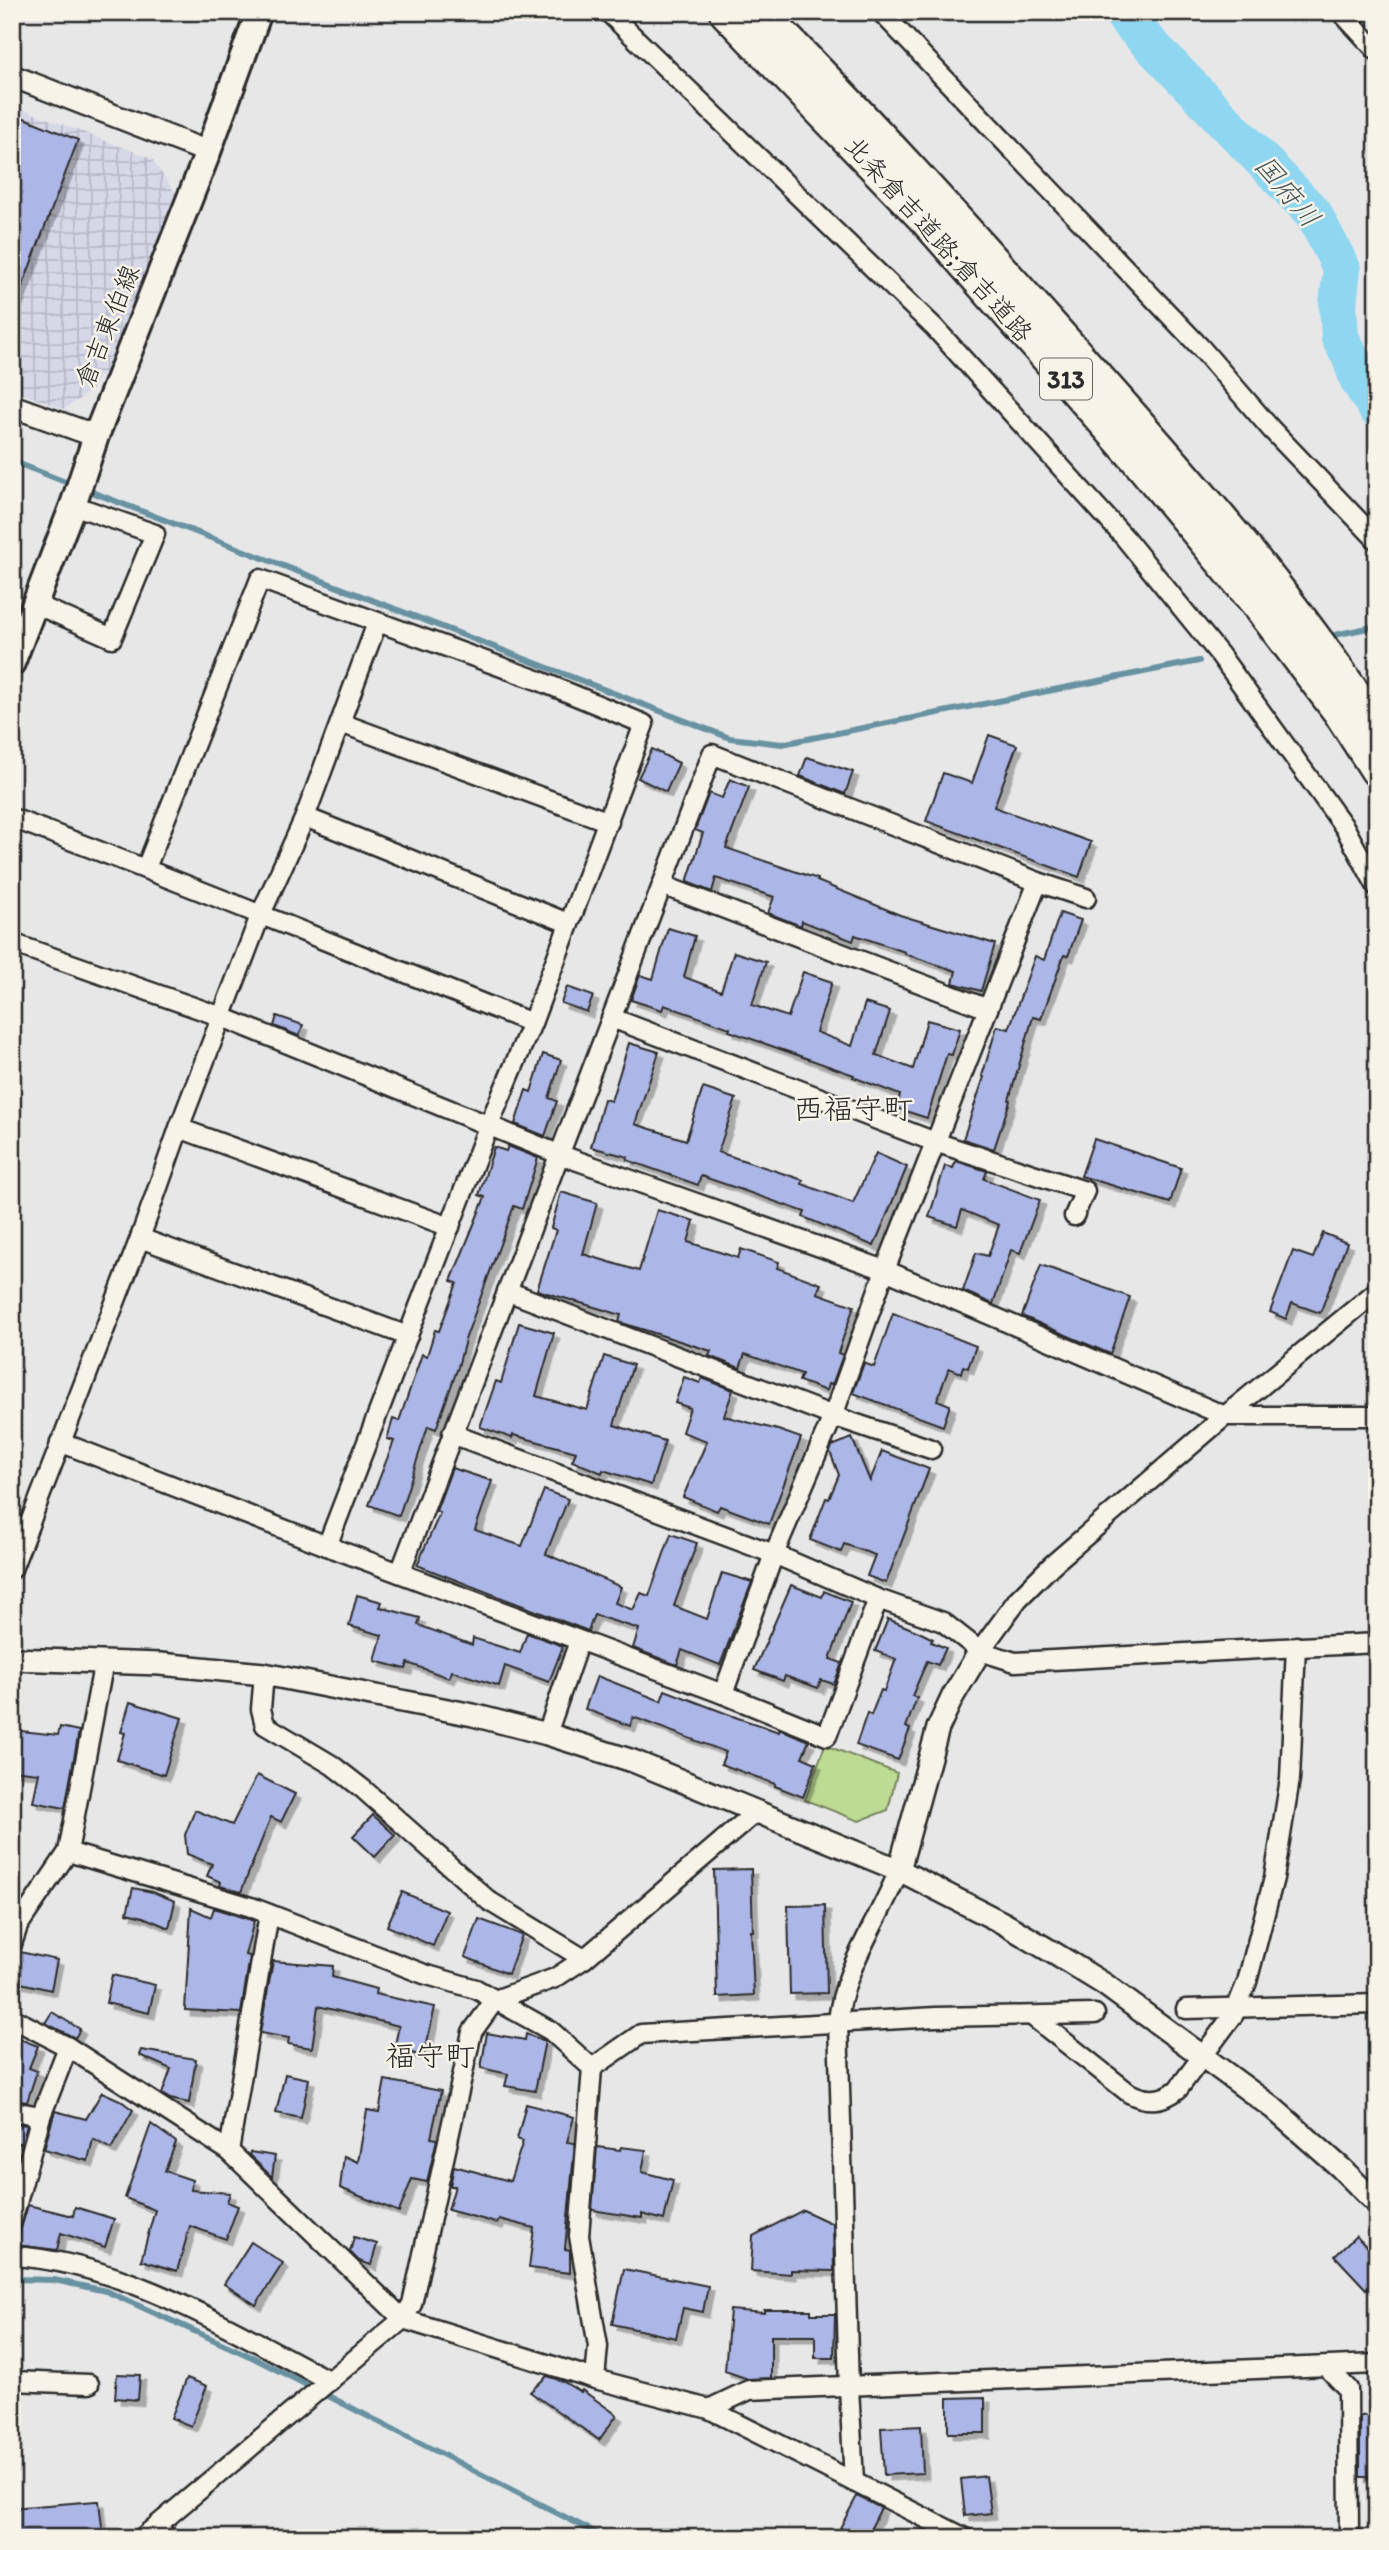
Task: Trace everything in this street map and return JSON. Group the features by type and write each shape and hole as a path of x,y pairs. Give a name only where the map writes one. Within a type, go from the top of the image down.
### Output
{"highway":[{"name":"北条倉吉道路;倉吉道路","path":"726,12 927,221 1137,459 1260,607 1339,711 1377,770"},
{"name":"北条倉吉道路;倉吉道路","path":"759,12 945,207 1155,443 1280,594 1377,729"}],"main road":[{"name":"倉吉東伯線","path":"12,663 259,12"}],"street":[{"path":"608,12 934,327 1125,538 1220,655 1262,713 1345,828 1377,887"},
{"path":"881,12 1201,348 1271,429 1377,540"},
{"path":"1341,12 1377,51"},
{"path":"12,76 208,152"},
{"path":"12,406 96,436"},
{"path":"35,604 112,639 155,534 73,505"},
{"path":"146,868 260,579 540,681 644,724 532,1023 488,1127 327,1546"},
{"path":"12,1569 141,1238 178,1128 260,916 305,817 377,623"},
{"path":"341,723 609,822"},
{"path":"400,1573 712,754 1038,882 1086,898"},
{"path":"305,817 568,923"},
{"path":"12,818 146,868 532,1023"},
{"path":"723,1694 774,1554 833,1416 885,1270 1038,882"},
{"path":"662,885 988,1009"},
{"path":"12,943 222,1017 561,1155 885,1270 1225,1416 1377,1416"},
{"path":"612,1018 935,1142 1085,1191 1074,1216"},
{"path":"178,1128 450,1227"},
{"path":"141,1238 408,1336"},
{"path":"507,1291 833,1416 931,1449"},
{"path":"854,2482 838,2022 844,1989 888,1899 899,1870 938,1728 953,1696 980,1651 1018,1600 1053,1564 1225,1416 1377,1291"},
{"path":"452,1434 774,1554 878,1599 943,1622 980,1651 1015,1661 1377,1643"},
{"path":"60,1442 827,1736 878,1599"},
{"path":"547,1734 579,1641"},
{"path":"1032,2016 1137,2097 1156,2100 1178,2089 1237,2008 1247,1982 1274,1878 1288,1793 1296,1646"},
{"path":"12,1659 104,1661 218,1668 264,1674 408,1701 547,1734 633,1761 899,1870 1003,1923 1052,1952 1104,1984 1273,2108 1377,2204"},
{"path":"12,1944 18,1926 68,1852 104,1661"},
{"path":"264,1674 261,1709 265,1725 324,1760 363,1788 489,1901 584,1959"},
{"path":"148,2533 403,2319 412,2304 472,2032 495,2000 555,1978 584,1959 756,1812"},
{"path":"68,1852 269,1914 424,1974 476,1989 551,2031 592,2068"},
{"path":"229,2151 269,1914"},
{"path":"1186,2009 1377,2004"},
{"path":"592,2068 641,2034 936,2017 1095,2014"},
{"path":"12,2018 68,2047 229,2151 403,2319 595,2379 709,2409 965,2538"},
{"path":"12,2221 41,2116 68,2047"},
{"path":"592,2068 579,2236 598,2347 595,2379"},
{"path":"12,2111 41,2116"},
{"path":"12,2256 85,2268 170,2300 330,2381"},
{"path":"709,2409 749,2390 1377,2364"},
{"path":"1327,2367 1348,2389 1349,2538"},
{"path":"12,2381 89,2385"},
{"path":"148,2533 170,2538"}],"shaded area":[{"path":"12,105 151,158 176,194 106,378 99,376 90,392 64,409 12,390"}],"green space":[{"path":"825,1745 897,1773 888,1810 859,1821 805,1800"}],"building":[{"path":"12,113 78,140 14,308 12,308"},
{"path":"989,735 1017,745 994,807 1091,842 1079,877 926,821 943,773 972,783"},
{"path":"652,749 679,763 666,792 638,778"},
{"path":"807,757 853,772 845,794 800,776"},
{"path":"730,779 749,787 726,848 818,879 817,881 900,915 995,944 981,991 953,983 956,971 905,952 855,935 853,941 802,921 801,926 768,913 774,897 716,878 712,892 687,882 703,833 695,830 709,793 722,798"},
{"path":"1060,913 1081,920 1068,956 1064,955 1041,1019 1033,1017 994,1149 963,1139 984,1077 982,1076 997,1026 1009,1029 1035,956 1044,960"},
{"path":"668,928 695,936 684,977 721,991 734,952 766,962 752,1005 788,1017 803,972 832,982 816,1032 852,1046 865,1003 890,1011 876,1055 913,1069 927,1020 960,1029 952,1055 947,1054 927,1118 896,1108 900,1095 853,1077 854,1075 664,1005 662,1010 631,1000 640,975 653,979"},
{"path":"567,987 593,996 587,1012 561,1003"},
{"path":"277,1016 303,1025 299,1036 274,1026"},
{"path":"629,1043 659,1052 635,1124 686,1140 703,1088 736,1099 718,1152 803,1180 802,1184 853,1203 876,1153 907,1167 874,1246 803,1217 805,1212 701,1176 698,1185 627,1160 628,1157 591,1147 604,1099 611,1101"},
{"path":"543,1054 561,1060 549,1098 557,1101 545,1136 515,1124 526,1090 531,1092"},
{"path":"1094,1139 1181,1168 1170,1203 1081,1176"},
{"path":"508,1146 538,1158 522,1209 514,1206 436,1429 428,1426 399,1516 369,1505 394,1441 387,1439 393,1419 399,1421 422,1354 427,1356 435,1330 439,1331 457,1283 451,1281 485,1197 479,1195 494,1147 506,1151"},
{"path":"956,1161 987,1171 984,1179 1040,1200 1020,1253 1011,1250 993,1304 963,1291 976,1253 988,1256 999,1225 962,1210 957,1226 929,1217 945,1166 953,1168"},
{"path":"561,1192 597,1203 583,1254 639,1271 657,1210 694,1221 688,1242 738,1258 741,1249 779,1262 777,1268 821,1284 817,1293 854,1306 838,1353 843,1355 832,1385 828,1384 826,1391 799,1381 802,1374 745,1354 740,1368 709,1356 711,1351 619,1322 621,1315 537,1290 556,1230 551,1228"},
{"path":"1323,1233 1347,1243 1320,1313 1292,1303 1286,1319 1270,1312 1293,1251 1313,1258"},
{"path":"1041,1265 1130,1297 1110,1354 1022,1316"},
{"path":"893,1313 976,1346 968,1368 963,1366 961,1373 949,1368 937,1400 950,1405 943,1426 853,1393 864,1363 874,1367"},
{"path":"519,1323 554,1333 536,1396 587,1410 604,1356 633,1365 614,1425 665,1441 651,1485 603,1470 602,1473 572,1461 576,1452 513,1435 512,1438 480,1427 496,1381 501,1383"},
{"path":"684,1377 700,1383 702,1378 733,1390 724,1416 801,1438 769,1524 720,1506 717,1511 683,1497 707,1441 682,1432 690,1408 675,1403"},
{"path":"852,1438 870,1481 882,1451 929,1469 886,1583 867,1576 875,1555 844,1544 841,1552 810,1540 826,1498 829,1499 839,1475 830,1452 832,1446"},
{"path":"452,1468 492,1481 475,1530 522,1546 544,1490 568,1499 546,1554 621,1587 615,1603 633,1610 641,1593 649,1596 671,1534 697,1543 674,1606 707,1619 722,1573 752,1582 720,1665 682,1650 677,1665 633,1648 639,1629 594,1615 588,1631 417,1565 440,1513 436,1511"},
{"path":"791,1585 822,1597 824,1591 851,1602 830,1659 842,1663 834,1684 821,1680 818,1688 785,1676 783,1681 754,1670"},
{"path":"357,1595 382,1602 380,1607 420,1618 418,1625 472,1645 473,1638 520,1653 527,1633 563,1646 549,1682 505,1666 499,1686 452,1671 449,1678 408,1663 406,1669 375,1661 382,1635 349,1626"},
{"path":"888,1619 933,1639 931,1642 946,1648 938,1665 927,1661 912,1696 917,1698 906,1727 910,1729 898,1760 856,1745 867,1713 871,1715 881,1690 884,1691 896,1659 875,1651"},
{"path":"597,1676 661,1701 665,1690 809,1741 802,1757 816,1763 803,1797 721,1764 726,1752 633,1717 630,1726 585,1709"},
{"path":"130,1702 182,1718 164,1775 117,1760 125,1733 121,1732"},
{"path":"60,1727 79,1731 65,1808 33,1802 39,1773 12,1770 12,1730 58,1735"},
{"path":"257,1775 295,1794 281,1822 271,1817 241,1892 220,1886 221,1882 207,1876 212,1864 187,1854 185,1835 195,1810 232,1825"},
{"path":"373,1815 395,1835 375,1857 353,1836"},
{"path":"751,1869 754,1995 717,1997 714,1870"},
{"path":"133,1888 175,1901 169,1928 127,1913"},
{"path":"402,1892 447,1911 433,1946 387,1926"},
{"path":"825,1905 827,1993 790,1994 788,1906"},
{"path":"191,1908 211,1917 214,1908 254,1921 245,1955 250,1956 241,2013 185,2010"},
{"path":"479,1919 522,1935 508,1974 465,1957"},
{"path":"20,1952 57,1960 51,1990 12,1981 12,1969"},
{"path":"273,1961 333,1966 332,1977 376,1989 375,1994 435,2007 424,2056 394,2049 399,2026 318,2006 312,2048 288,2044 289,2038 260,2033"},
{"path":"112,1975 155,1985 149,2013 106,2003"},
{"path":"52,2012 80,2029 75,2038 45,2023"},
{"path":"487,2033 525,2040 526,2034 545,2041 535,2091 505,2086 508,2074 481,2068"},
{"path":"12,2036 38,2046 29,2068 37,2071 27,2102 12,2100"},
{"path":"141,2050 196,2059 189,2103 170,2099 162,2094 171,2069 139,2055"},
{"path":"285,2074 309,2079 301,2118 276,2113"},
{"path":"385,2080 441,2091 431,2138 437,2139 427,2182 412,2179 399,2212 340,2188 344,2156 358,2162 367,2110 379,2112"},
{"path":"102,2092 120,2100 133,2110 111,2149 93,2139 88,2161 44,2149 55,2111 86,2119"},
{"path":"526,2104 574,2117 567,2142 575,2143 565,2249 570,2250 570,2273 529,2268 534,2228 499,2219 497,2223 448,2210 455,2186 450,2186 454,2166 510,2181 523,2141 517,2139"},
{"path":"12,2123 27,2125 22,2144 12,2141"},
{"path":"151,2124 176,2142 165,2171 192,2180 191,2190 230,2193 227,2202 238,2206 226,2239 190,2226 177,2271 141,2260 155,2210 125,2198"},
{"path":"597,2147 646,2150 642,2172 673,2180 664,2220 642,2214 642,2218 592,2210"},
{"path":"250,2152 275,2156 272,2177 249,2155"},
{"path":"28,2205 73,2216 75,2207 114,2219 105,2247 61,2233 57,2250 16,2245"},
{"path":"803,2210 833,2224 834,2271 791,2270 791,2274 751,2271 753,2236"},
{"path":"1356,2236 1377,2258 1377,2279 1366,2289 1335,2256"},
{"path":"354,2237 377,2244 371,2265 359,2261 350,2252"},
{"path":"251,2242 283,2263 256,2305 224,2284"},
{"path":"624,2269 708,2286 703,2312 683,2308 676,2338 612,2324"},
{"path":"730,2310 764,2313 764,2310 811,2310 811,2314 835,2314 834,2358 815,2358 815,2336 771,2336 771,2378 748,2379 725,2371"},
{"path":"117,2374 140,2375 138,2400 115,2398"},
{"path":"547,2376 581,2392 582,2390 617,2415 599,2440 530,2392"},
{"path":"187,2378 207,2386 191,2426 171,2418"},
{"path":"985,2397 985,2433 948,2433 948,2398"},
{"path":"1377,2415 1377,2477 1360,2477 1360,2416"},
{"path":"921,2426 923,2473 884,2475 881,2428"},
{"path":"986,2476 991,2513 965,2516 961,2479"},
{"path":"857,2496 881,2508 866,2538 859,2538 840,2528"},
{"path":"99,2501 103,2536 12,2538 12,2508"}],"waterway":[{"name":"国府川","path":"1122,12 1313,213 1342,269 1338,304 1340,338 1359,381 1377,409"},
{"path":"12,461 73,485"},
{"path":"84,489 730,738 782,744 1199,661"},
{"path":"1330,636 1377,626"},
{"path":"12,2279 54,2280 106,2291 254,2358 606,2538"}],"district":[{"name":"西福守町","path":"853,1108"},
{"name":"福守町","path":"430,2055"}]}
